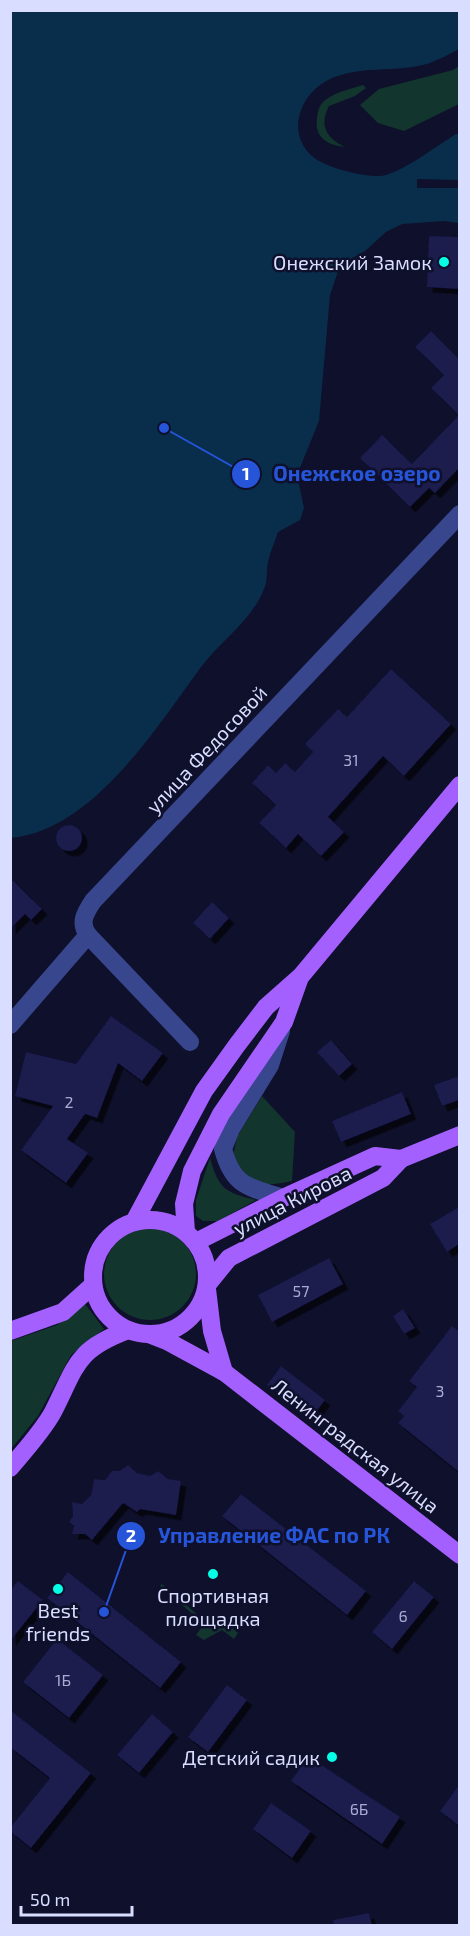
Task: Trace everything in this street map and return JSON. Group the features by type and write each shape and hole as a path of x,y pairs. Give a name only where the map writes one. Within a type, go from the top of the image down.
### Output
{"main road":[{"path":"134,1221 204,1091 266,1007 301,976 459,785"},
{"path":"224,1372 212,1331 207,1270 191,1237 184,1204 192,1171 221,1114 284,1022 301,976"},
{"name":"улица Кирова","path":"207,1285 229,1258 383,1178 402,1159 459,1135"},
{"name":"улица Кирова","path":"191,1237 375,1156 402,1159"},
{"path":"191,1237 170,1223 152,1219 134,1221 117,1230 103,1243 94,1263 93,1285 99,1304 112,1320 128,1330 149,1334 169,1331 187,1321 200,1305 207,1285"},
{"path":"10,1331 63,1312 93,1285"},
{"path":"10,1468 40,1432 81,1357 106,1339 128,1330"},
{"name":"Ленинградская улица","path":"149,1334 224,1372 459,1555"}],"street":[{"name":"улица Федосовой","path":"88,936 84,930 84,916 93,901 459,514"},
{"path":"10,1024 88,936 190,1042"},
{"path":"283,1198 246,1186 234,1177 223,1149 231,1129 270,1065 284,1022"}],"green space":[{"path":"459,66 459,104 404,131 378,123 360,105 379,89 453,70"},
{"path":"363,85 366,88 355,96 329,106 325,119 326,130 333,139 345,147 328,142 318,131 318,113 321,105 333,95"},
{"path":"262,1096 295,1132 292,1181 272,1184 257,1182 245,1173 233,1156 237,1137"},
{"path":"210,1158 216,1177 224,1188 256,1200 218,1221 203,1221 196,1216 196,1200"},
{"path":"150,1228 168,1231 183,1241 193,1256 196,1274 193,1292 183,1307 168,1317 150,1320 132,1317 117,1307 107,1292 104,1274 107,1256 117,1241 132,1231"},
{"path":"85,1304 104,1329 71,1355 38,1416 11,1449 11,1341 57,1325"},
{"path":"162,1584 215,1630 224,1621 238,1633 234,1639 222,1630 204,1640 196,1635 204,1624 160,1586"}],"water":[{"path":"11,11 459,11 459,49 430,63 417,66 362,71 335,77 323,83 308,98 302,107 298,127 304,147 318,160 345,171 374,176 398,170 459,134 459,223 444,221 402,224 386,232 365,251 340,265 330,295 319,421 297,475 304,508 300,520 278,532 267,565 265,586 259,600 252,611 201,667 143,746 95,796 69,816 41,831 11,838"}],"pier":[{"path":"417,179 459,180 459,188 417,188"}],"building":[{"name":"Онежский Замок","path":"429,236 459,237 459,289 427,287"},
{"path":"431,331 459,359 459,415 431,388 444,375 415,347"},
{"path":"459,415 459,468 435,493 429,488 410,507 360,458 382,435 412,464"},
{"path":"391,669 451,724 404,776 383,756 328,817 344,832 321,856 298,834 286,848 259,823 276,805 252,783 268,765 276,773 285,763 295,772 313,752 305,744 338,709 347,717"},
{"path":"69,825 78,829 82,838 78,847 69,851 60,847 56,838 60,829"},
{"path":"10,878 42,909 31,920 25,914 10,929"},
{"path":"212,902 229,918 210,939 193,923"},
{"path":"111,1016 163,1053 142,1081 118,1063 97,1118 85,1114 67,1139 88,1153 66,1183 21,1150 53,1106 15,1096 26,1052 76,1064"},
{"path":"331,1040 352,1064 339,1076 317,1052"},
{"path":"459,1076 459,1100 442,1106 434,1085"},
{"path":"402,1092 411,1114 341,1142 332,1121"},
{"path":"459,1207 459,1244 447,1252 430,1224"},
{"path":"329,1258 343,1284 272,1322 258,1295"},
{"path":"403,1309 415,1328 404,1334 393,1316"},
{"path":"452,1326 459,1331 459,1472 398,1423 404,1416 398,1411 417,1387 409,1381"},
{"path":"281,1366 325,1400 311,1418 267,1385"},
{"path":"128,1465 137,1473 150,1476 158,1471 168,1479 181,1481 176,1515 140,1509 137,1512 123,1503 92,1540 85,1534 72,1534 74,1526 69,1522 73,1516 72,1502 82,1504 91,1495 94,1479 105,1480 112,1471 120,1471"},
{"path":"241,1494 366,1591 347,1615 222,1516"},
{"path":"68,1572 181,1662 160,1688 47,1598"},
{"path":"18,1581 43,1600 10,1641 10,1591"},
{"path":"414,1581 434,1597 392,1649 372,1632"},
{"path":"57,1639 103,1675 69,1718 23,1682"},
{"path":"227,1685 247,1700 208,1752 188,1737"},
{"path":"10,1710 91,1773 31,1848 10,1831 10,1828 50,1778 10,1747"},
{"path":"152,1714 173,1732 139,1773 117,1755"},
{"path":"308,1756 400,1817 382,1844 291,1781"},
{"path":"459,1785 459,1826 440,1811"},
{"path":"271,1803 311,1831 292,1858 253,1829"},
{"path":"369,1913 372,1926 334,1926 333,1920"}],"place":[{"name":"Онежский Замок","path":"444,262"},
{"name":"Онежское озеро","path":"164,428"},
{"name":"Спортивная площадка","path":"213,1574"},
{"name":"Best friends","path":"58,1589"},
{"name":"Управление ФАС по РК","path":"104,1612"},
{"name":"Детский садик","path":"332,1757"}]}
